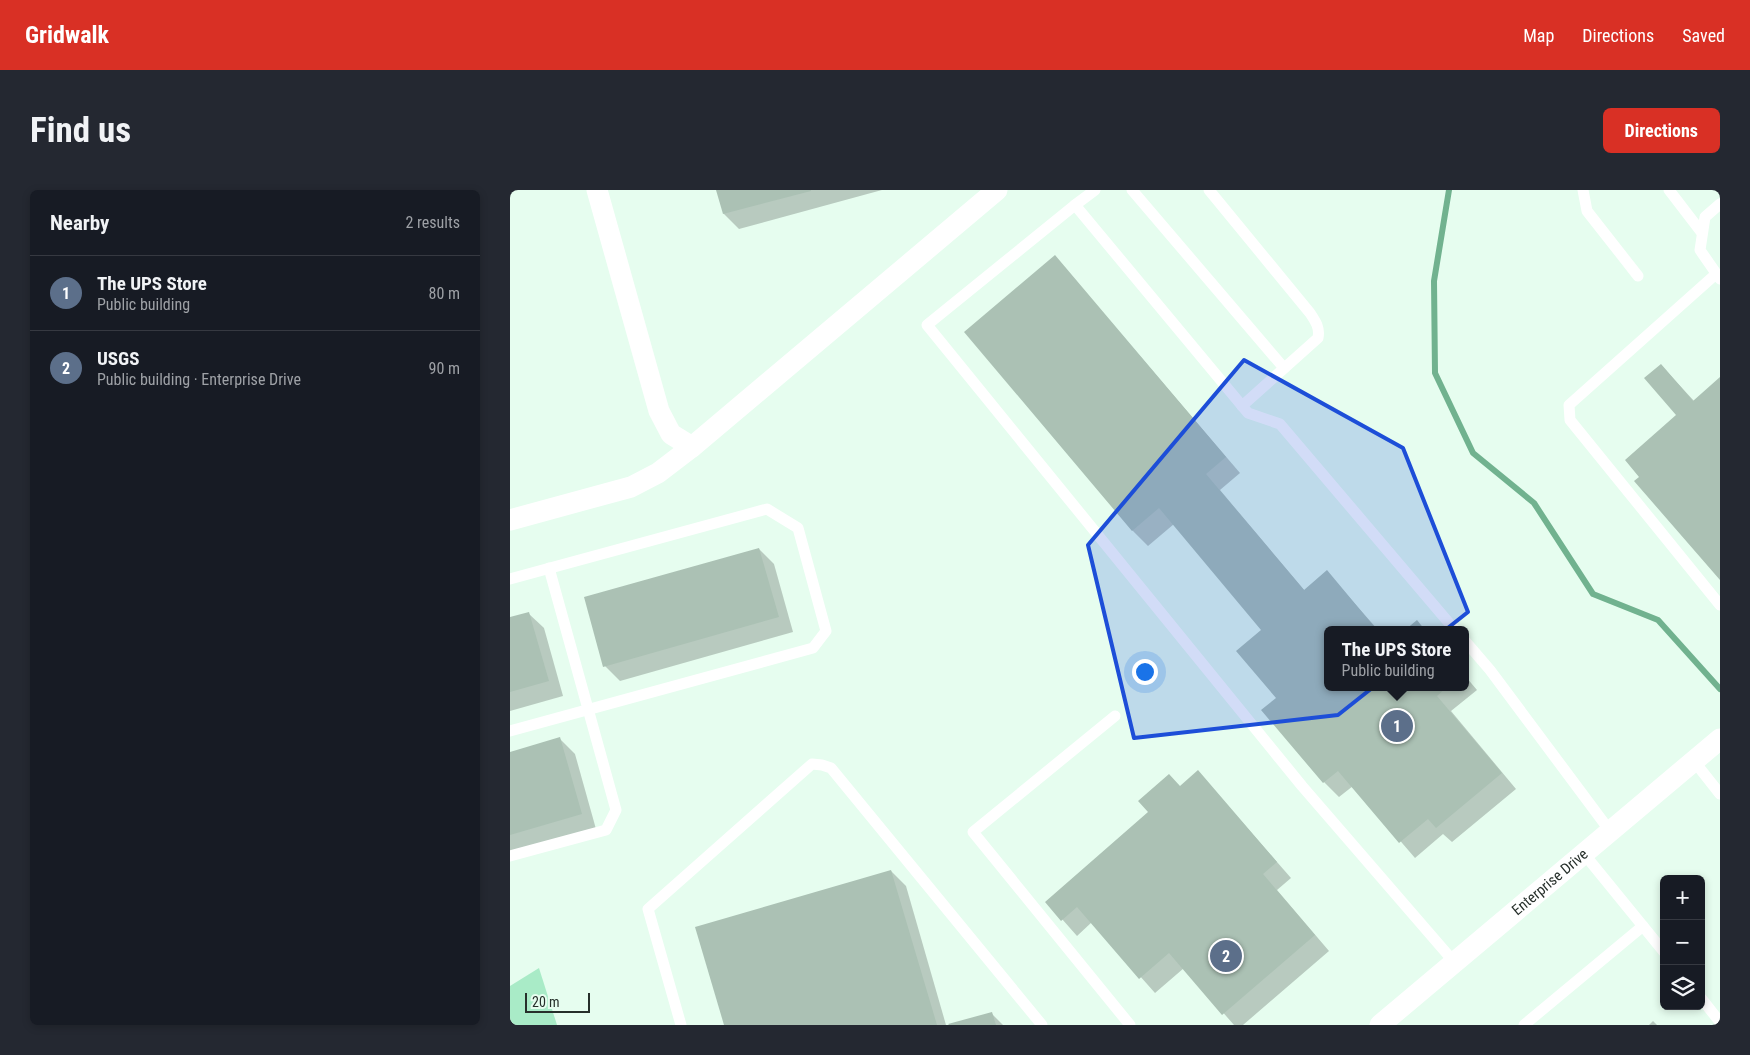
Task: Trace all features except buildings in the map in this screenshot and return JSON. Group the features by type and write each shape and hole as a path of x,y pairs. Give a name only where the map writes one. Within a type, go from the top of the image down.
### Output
{"street":[{"path":"597,190 659,411 671,434 692,447"},
{"path":"510,520 631,487 658,473 692,447 997,190"},
{"name":"Enterprise Drive","path":"1387,1023 1455,963 1720,739"}],"lane":[{"path":"1095,190 927,325 1302,786 1455,963"},
{"path":"1132,190 1284,368"},
{"path":"1209,190 1317,324 1318,338 1242,406"},
{"path":"1583,190 1588,211 1638,276"},
{"path":"1669,190 1702,233"},
{"path":"1720,204 1704,217 1700,250 1718,277 1569,404 1570,420 1720,605"},
{"path":"1075,205 1248,413 1280,424 1453,626"},
{"path":"510,579 767,509 798,528 826,632 814,648 510,731"},
{"path":"510,856 606,830 616,810 550,568"},
{"path":"1469,646 1490,670 1610,831"},
{"path":"1115,716 973,832 1130,1025"},
{"path":"1694,761 1720,794"},
{"path":"681,1025 648,909 812,764 822,764 831,768 1042,1025"},
{"path":"1584,855 1660,947"},
{"path":"1524,1025 1643,926"},
{"path":"1705,1003 1720,1022"}],"highlighted area":[{"path":"1244,360 1403,448 1468,612 1338,715 1134,738 1088,545"}],"green space":[{"path":"539,968 557,1025 510,1025 510,986"}],"waterway":[{"path":"1449,190 1434,281 1435,373 1473,453 1534,503 1593,594 1658,620 1720,689"}],"place":[{"name":"The UPS Store","path":"1397,726"},
{"name":"USGS","path":"1226,956"}]}
